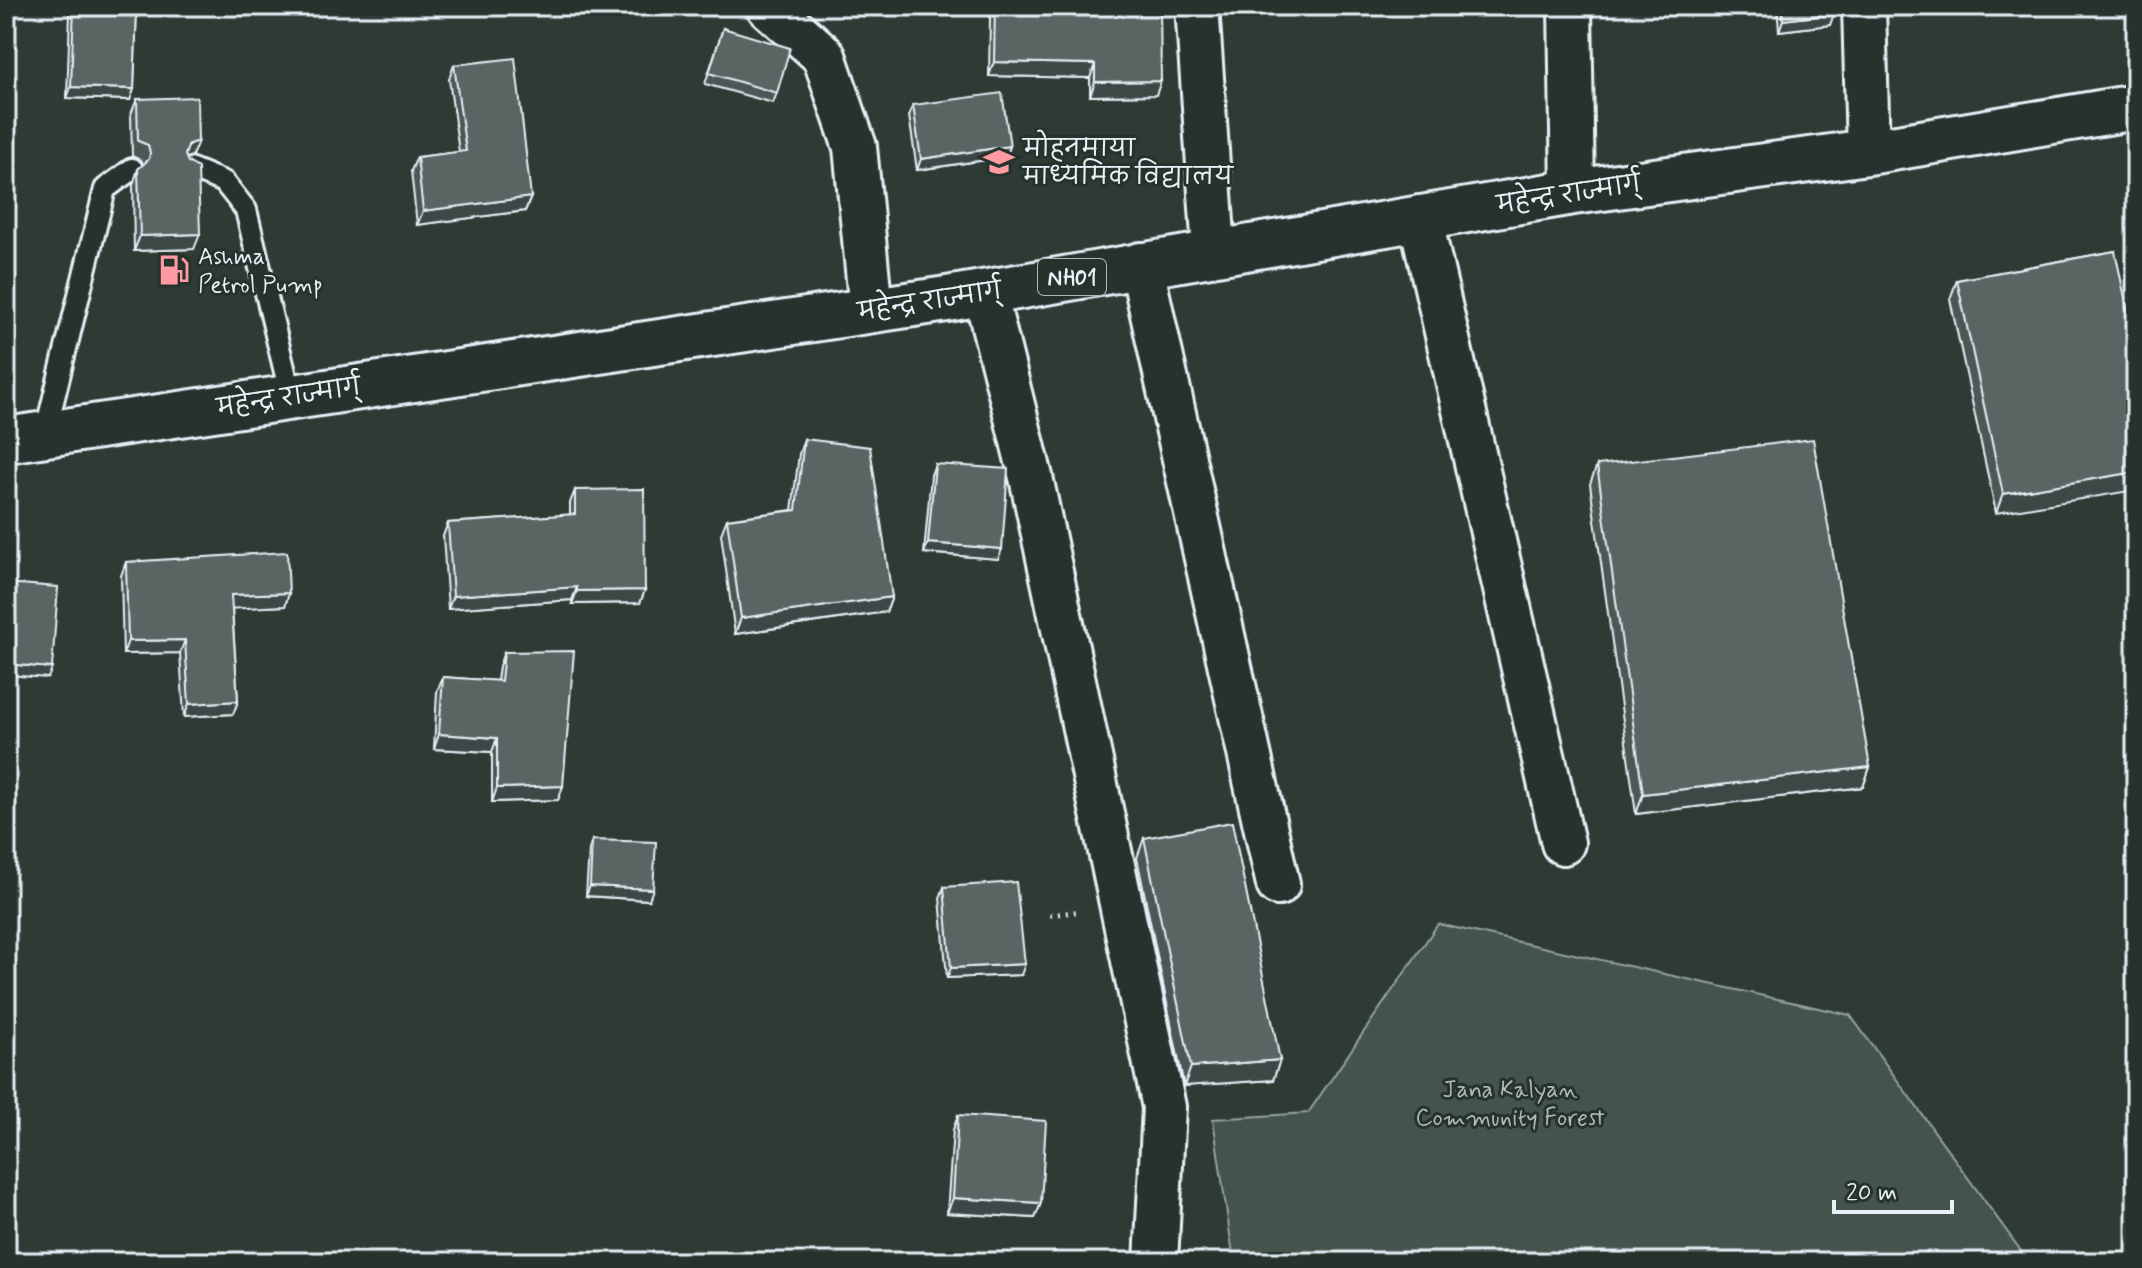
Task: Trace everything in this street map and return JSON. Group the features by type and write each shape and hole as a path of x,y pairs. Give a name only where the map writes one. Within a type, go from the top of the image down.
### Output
{"highway":[{"name":"महेन्द्र राज्मार्ग्","path":"26,437 985,293 1214,251 1573,192 1868,152 2136,107"}],"street":[{"path":"768,6 824,56 855,147 871,310"},
{"path":"1197,6 1214,251"},
{"path":"1570,6 1573,192"},
{"path":"1864,6 1868,152"},
{"path":"1420,217 1563,843"},
{"path":"1141,264 1278,884"},
{"path":"985,293 1031,477 1164,1107 1156,1262"}],"lane":[{"path":"26,437 105,189 132,169"},
{"path":"192,169 224,182 246,210 291,397"}],"green space":[{"name":"Jana Kalyan Community Forest","path":"1438,924 1850,1015 2029,1262 1234,1262 1213,1119 1308,1113"}],"building":[{"path":"74,6 137,6 134,89 71,87"},
{"path":"995,6 1160,6 1161,81 1095,82 1095,64 994,62"},
{"path":"1782,6 1833,6 1834,14 1783,20"},
{"path":"723,28 790,48 777,93 709,73"},
{"path":"515,58 531,197 423,211 417,157 466,151 454,65"},
{"path":"1002,93 1010,146 921,159 913,105"},
{"path":"197,97 198,141 189,144 185,155 188,162 198,168 200,234 140,236 138,169 149,159 150,153 148,145 138,141 137,99"},
{"path":"2115,251 2136,351 2136,472 2003,494 1957,280"},
{"path":"804,439 870,447 892,597 741,618 727,519 796,510"},
{"path":"1813,439 1870,767 1643,794 1597,465"},
{"path":"935,464 1008,469 1002,549 928,543"},
{"path":"644,489 645,590 577,591 577,587 453,596 448,523 575,514 575,490"},
{"path":"287,552 289,593 231,595 238,701 189,704 185,640 128,641 126,562"},
{"path":"6,583 58,587 52,668 6,664"},
{"path":"574,651 563,786 497,788 497,738 439,734 443,677 501,681 504,652"},
{"path":"1232,822 1280,1060 1191,1067 1144,838"},
{"path":"592,840 656,842 653,889 590,886"},
{"path":"1016,882 1025,964 951,968 944,887"},
{"path":"958,1115 1046,1121 1041,1203 953,1198"}],"place":[{"name":"मोहनमाया माध्यमिक विद्यालय","path":"999,162"},
{"name":"Ashma Petrol Pump","path":"174,270"}]}
